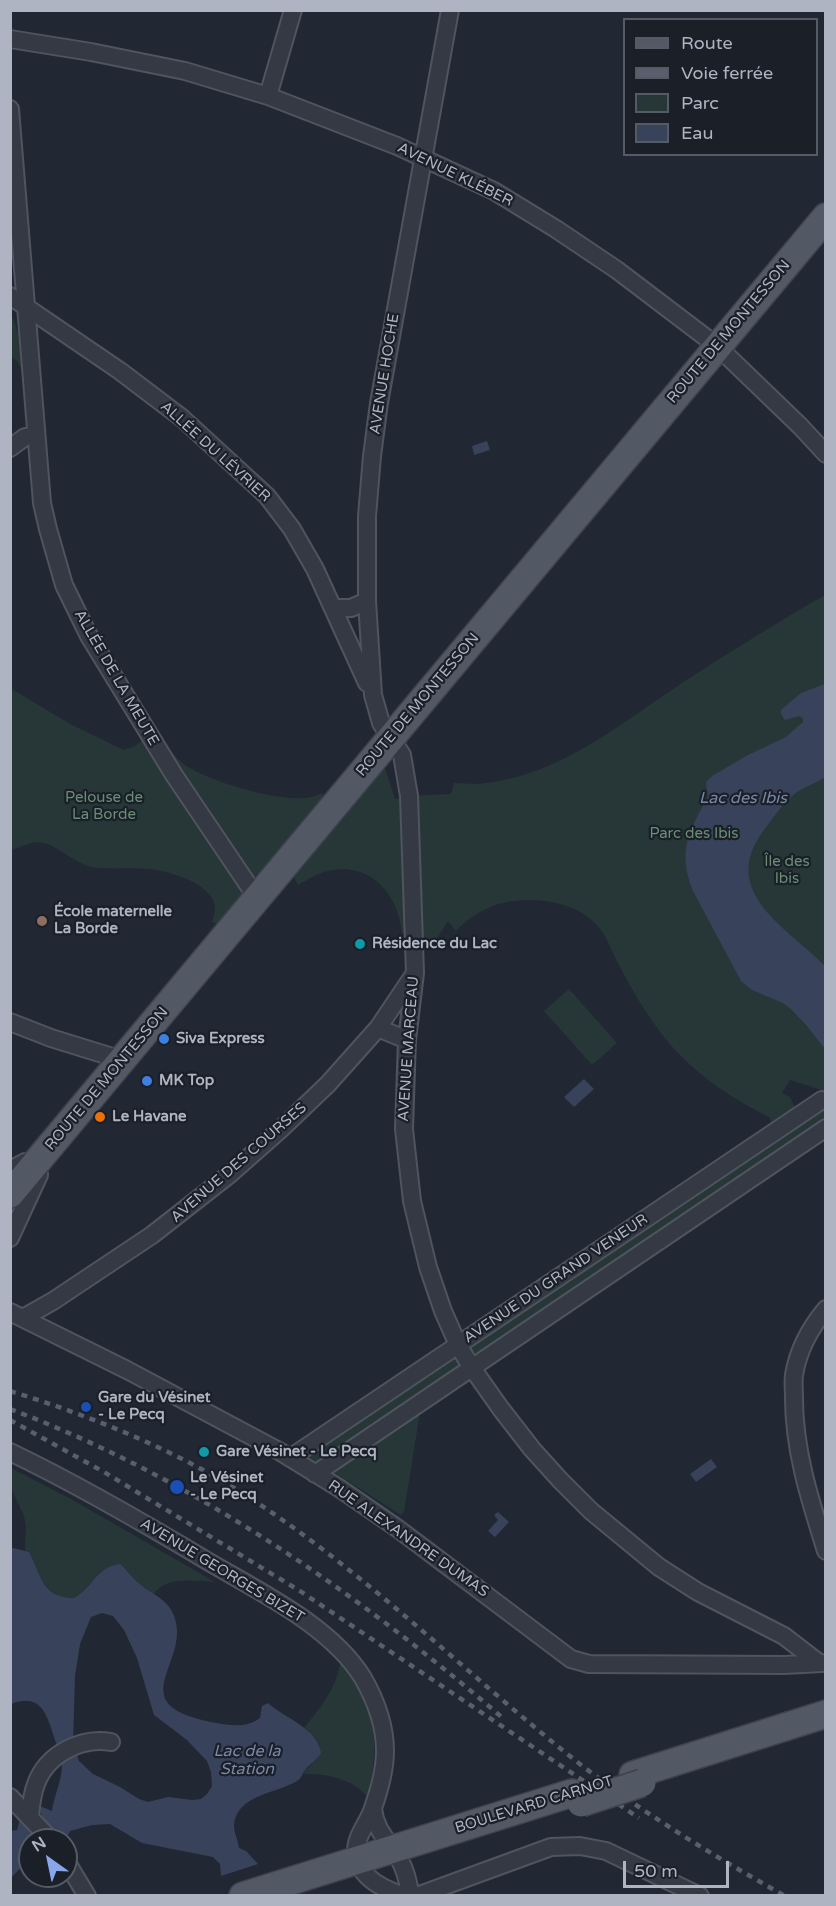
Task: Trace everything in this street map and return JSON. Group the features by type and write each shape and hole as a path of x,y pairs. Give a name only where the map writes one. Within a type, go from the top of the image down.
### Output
{"main road":[{"name":"ROUTE DE MONTESSON","path":"10,1194 825,217"},
{"name":"BOULEVARD CARNOT","path":"243,1896 359,1866 577,1798 825,1714"},
{"name":"BOULEVARD CARNOT","path":"637,1779 825,1728"},
{"name":"BOULEVARD CARNOT","path":"288,1896 359,1866"}],"street":[{"path":"268,96 293,10"},
{"name":"AVENUE HOCHE","path":"392,737 381,723 373,695 367,602 367,516 372,456 405,252 425,158 450,10"},
{"name":"AVENUE KLÉBER","path":"10,39 185,71 268,96 425,158 494,191 556,229 626,277 717,346 800,426 825,454"},
{"name":"ALLÉE DE LA MEUTE","path":"10,109 42,503 64,585 75,610 138,718 257,898"},
{"name":"ALLÉE DU LÉVRIER","path":"10,296 120,371 182,418 267,496 292,529 334,608 373,695"},
{"path":"10,448 26,436 36,435"},
{"path":"334,608 351,608 367,602"},
{"name":"AVENUE MARCEAU","path":"392,737 402,755 409,796 415,973 407,1040 404,1129 412,1201 428,1267 458,1345 501,1409 532,1449 591,1511 659,1567 698,1592 784,1636 822,1663"},
{"name":"AVENUE DES COURSES","path":"17,1315 105,1267 188,1209 282,1128 328,1084 378,1028 415,973"},
{"path":"10,1022 51,1038 122,1060"},
{"path":"378,1028 407,1040"},
{"name":"AVENUE DU GRAND VENEUR","path":"290,1458 824,1101"},
{"name":"AVENUE DU GRAND VENEUR","path":"315,1474 825,1128"},
{"path":"10,1170 25,1162 37,1164 39,1174 10,1238"},
{"path":"825,1309 801,1350 794,1376 794,1422 799,1457 825,1551"},
{"name":"RUE ALEXANDRE DUMAS","path":"17,1315 127,1370 290,1458 339,1488 398,1528 571,1659 589,1664 784,1665 822,1663"},
{"name":"AVENUE GEORGES BIZET","path":"10,1452 100,1498 265,1595 301,1618 339,1648 362,1677 373,1699 382,1724 385,1751 381,1781 373,1809 358,1838 359,1866"},
{"path":"784,1636 787,1648 784,1665"},
{"path":"30,1816 38,1778 49,1762 67,1750 94,1742 111,1742"},
{"path":"10,1797 41,1828"},
{"path":"373,1809 378,1829 396,1854 406,1874 411,1896"},
{"path":"417,1896 551,1847 580,1846 606,1851 700,1896"},
{"path":"359,1866 388,1890 405,1896"},
{"path":"78,1881 87,1896"}],"green space":[{"path":"10,313 18,332 21,368 11,357"},
{"name":"Parc des Ibis","path":"825,595 825,1091 790,1080 782,1093 790,1097 795,1108 771,1125 769,1117 712,1083 675,1050 641,1003 600,928 574,909 541,900 518,900 498,904 472,917 456,931 448,921 432,946 414,935 402,933 395,905 388,893 369,876 342,869 315,875 298,885 292,874 383,762 395,799 451,794 454,783 486,783 514,778 540,769 591,744 685,681"},
{"name":"Pelouse de La Borde","path":"10,688 72,725 124,750 135,746 157,729 180,761 212,779 274,796 309,797 321,793 329,800 268,874 257,874 237,899 236,912 220,924 212,922 215,908 208,893 202,887 174,874 140,868 92,867 43,843 35,842 11,850"},
{"path":"569,989 617,1043 592,1065 544,1011"},
{"path":"825,1107 825,1125 480,1354 472,1351 470,1347"},
{"path":"452,1354 461,1358 461,1367 317,1462 305,1455"},
{"path":"421,1406 404,1512 401,1515 332,1471"},
{"path":"11,1468 71,1499 215,1582 173,1582 159,1588 154,1594 137,1582 122,1566 101,1572 77,1597 64,1597 52,1592 44,1583 25,1550 26,1527 24,1516 11,1488"},
{"path":"341,1659 361,1692 372,1724 374,1759 367,1797 358,1788 341,1779 303,1773 317,1758 320,1750 314,1737 304,1728 323,1704 336,1678"}],"water":[{"path":"487,441 490,450 474,455 472,446"},
{"name":"Lac des Ibis","path":"825,684 825,777 787,800 764,830 752,852 748,872 753,890 763,907 777,923 825,966 825,1049 791,1009 783,1003 752,990 741,981 693,891 688,877 686,853 687,842 695,820 708,797 706,782 712,776 748,755 786,737 803,722 803,718 799,716 785,720 781,710 801,693"},
{"path":"584,1079 594,1089 574,1107 564,1097"},
{"path":"711,1459 717,1467 696,1482 690,1474"},
{"path":"498,1512 509,1522 495,1537 488,1531 498,1520 494,1515"},
{"name":"Lac de la Station","path":"13,1548 29,1552 44,1584 49,1590 63,1597 74,1598 86,1589 99,1574 111,1566 120,1564 137,1582 165,1602 173,1612 177,1636 164,1681 164,1693 169,1705 184,1714 211,1722 242,1725 260,1718 262,1706 268,1703 307,1730 319,1744 321,1753 300,1779 259,1796 242,1807 234,1825 239,1848 246,1851 258,1864 221,1876 220,1864 213,1857 142,1843 110,1824 78,1829 50,1828 44,1820 40,1806 52,1811 61,1777 60,1754 43,1710 31,1701 11,1704 10,1549","holes":["102,1613 113,1616 124,1630 137,1658 154,1715 187,1740 207,1761 212,1786 201,1799 168,1797 148,1802 93,1774 79,1761 73,1744 75,1676 80,1644 91,1617"]},
{"path":"20,1819 29,1828 18,1828 18,1871 11,1878 11,1831 17,1830"}],"railway":[{"path":"10,1391 95,1420 177,1456 273,1513 356,1576 582,1766 696,1844 785,1896"},
{"path":"10,1409 78,1437 144,1469 208,1504 271,1543 332,1584 391,1628 505,1720"},
{"path":"10,1420 104,1472 300,1591 639,1818"}],"place":[{"name":"École maternelle La Borde","path":"42,921"},
{"name":"Résidence du Lac","path":"360,944"},
{"name":"Siva Express","path":"164,1039"},
{"name":"MK Top","path":"147,1081"},
{"name":"Le Havane","path":"100,1117"},
{"name":"Gare du Vésinet - Le Pecq","path":"86,1407"},
{"name":"Gare Vésinet - Le Pecq","path":"204,1452"},
{"name":"Le Vésinet - Le Pecq","path":"177,1487"}],"park label":[{"name":"Île des Ibis","path":"787,870"}]}
